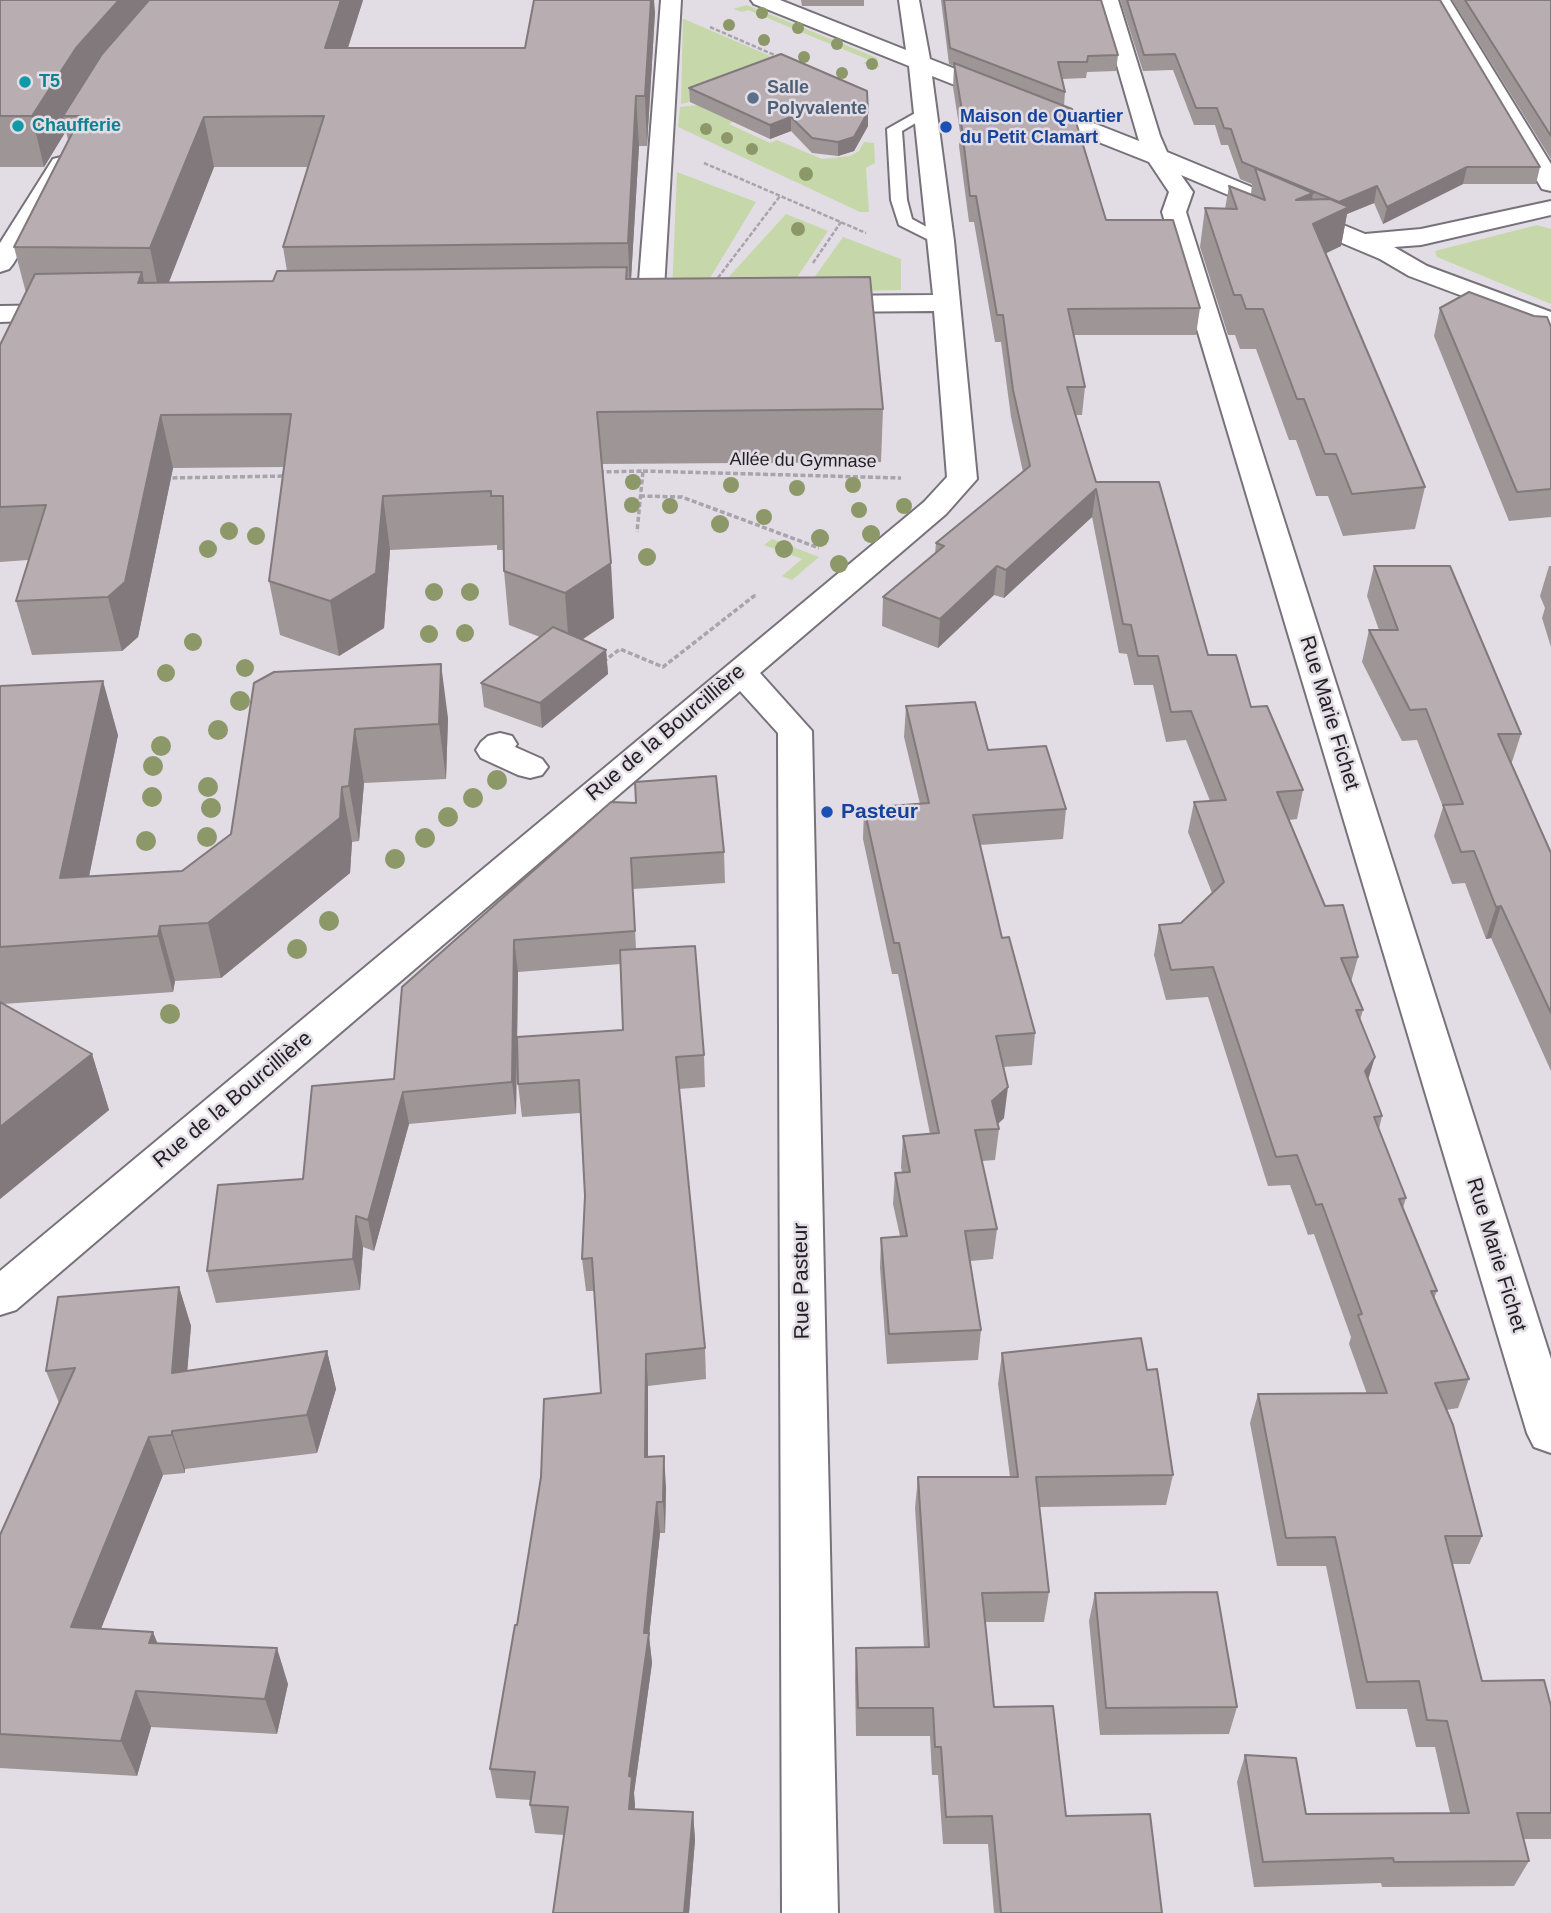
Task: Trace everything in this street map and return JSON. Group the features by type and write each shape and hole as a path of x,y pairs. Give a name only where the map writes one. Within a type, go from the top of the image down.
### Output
{"street":[{"path":"761,0 1158,158 1361,242 1418,271 1551,321"},
{"path":"909,0 926,111 941,241 962,479"},
{"name":"Rue Marie Fichet","path":"1108,0 1148,136 1158,158 1181,192 1174,212 1551,1433"},
{"path":"1440,0 1551,184"},
{"path":"650,306 671,5"},
{"path":"0,264 72,146"},
{"path":"1361,242 1421,237 1551,208"},
{"path":"798,305 945,303"},
{"path":"623,307 696,306"},
{"path":"0,314 97,313"},
{"name":"Rue de la Bourcillière","path":"0,1297 935,508 962,479"},
{"name":"Rue Pasteur","path":"740,671 795,732 810,1913"},
{"path":"500,744 493,750 530,767"}],"path":[{"path":"671,5 784,59"},
{"path":"661,145 870,235"},
{"path":"696,306 780,196"},
{"path":"637,532 643,471"},
{"name":"Allée du Gymnase","path":"587,472 962,479"},
{"path":"160,478 297,476"},
{"path":"640,496 682,498 825,550"},
{"path":"594,668 620,649 663,667 754,596 768,595"}],"green space":[{"path":"747,5 877,58 879,67 863,63 869,60 748,10 742,12 733,9"},
{"path":"683,19 840,86 711,97 681,104"},
{"path":"697,105 736,120 729,124 770,143 777,140 822,159 850,156 859,151 864,142 874,143 875,163 866,168 869,212 860,212 678,127 680,107"},
{"path":"677,172 756,202 701,293 672,293"},
{"path":"786,214 828,231 788,291 715,292"},
{"path":"1537,225 1551,229 1551,304 1437,257 1435,251"},
{"path":"843,237 901,259 901,290 804,292"},
{"path":"772,539 819,557 792,580 782,576 802,559 764,545"}],"building":[{"path":"0,0 119,0 76,48 32,116 0,116"},
{"path":"149,0 341,0 325,48 525,48 534,0 651,0 645,96 636,96 628,243 283,247 324,116 204,117 150,248 14,247 81,116 63,116 102,54"},
{"path":"944,0 1101,0 1118,55 1088,56 1087,62 1058,62 1065,92 950,48"},
{"path":"1127,0 1440,0 1540,167 1467,167 1387,207 1377,186 1339,202 1242,162 1231,129 1224,128 1217,108 1196,108 1175,54 1144,55"},
{"path":"1465,0 1551,0 1551,136"},
{"path":"781,54 867,91 868,112 854,137 838,142 812,138 791,117 770,125 689,88"},
{"path":"954,63 1072,109 1106,220 1173,220 1200,308 1068,309 1085,387 1067,387 1096,482 1159,482 1208,655 1236,655 1251,707 1267,706 1303,790 1277,792 1325,906 1343,905 1358,957 1341,958 1363,1010 1356,1010 1375,1057 1365,1071 1382,1116 1374,1117 1406,1198 1399,1199 1437,1291 1431,1291 1469,1379 1435,1383 1453,1425 1482,1536 1445,1536 1482,1681 1544,1680 1551,1706 1551,1813 1517,1813 1529,1861 1394,1862 1393,1858 1263,1862 1245,1755 1296,1758 1306,1814 1469,1813 1447,1721 1427,1720 1419,1681 1367,1682 1335,1537 1286,1538 1258,1394 1387,1393 1322,1204 1316,1205 1297,1155 1276,1157 1213,967 1171,970 1159,925 1181,923 1224,882 1194,802 1226,800 1191,711 1171,712 1158,656 1138,656 1131,625 1123,624 1096,489 1006,570 997,566 940,619 883,597 944,546 936,543 1030,466 1013,390 1003,315 997,315 976,196 970,196 961,121 964,123"},
{"path":"1255,168 1313,193 1296,200 1330,199 1349,207 1313,224 1425,487 1352,494 1336,454 1325,454 1304,399 1297,399 1263,309 1246,309 1241,295 1234,295 1205,208 1237,209 1229,186 1265,200"},
{"path":"627,267 626,279 870,277 883,409 597,412 611,563 565,593 504,571 503,496 491,496 491,491 383,496 376,573 330,601 269,581 291,414 161,415 125,582 108,597 16,601 46,505 0,507 0,345 35,274 142,272 138,283 273,281 277,271"},
{"path":"1469,292 1534,316 1547,317 1551,327 1551,489 1517,492 1440,308"},
{"path":"1374,566 1450,566 1521,734 1498,734 1551,853 1551,1013 1501,906 1496,907 1474,851 1461,852 1443,805 1463,804 1426,709 1410,710 1369,630 1398,630"},
{"path":"553,627 606,650 540,703 481,683"},
{"path":"441,664 439,724 355,729 349,786 342,787 340,818 208,923 160,926 158,936 0,947 0,686 103,681 60,878 182,871 231,834 254,683 274,672"},
{"path":"975,702 988,750 1046,746 1066,809 973,815 1002,938 1009,937 1035,1033 996,1036 1008,1087 992,1101 999,1129 975,1130 997,1229 965,1231 981,1330 889,1334 881,1238 907,1236 895,1173 910,1172 903,1136 939,1133 899,943 894,943 864,808 929,803 906,706"},
{"path":"716,776 724,852 631,858 635,931 514,940 512,1082 403,1092 368,1220 356,1216 353,1259 207,1271 218,1185 303,1179 312,1086 394,1079 402,987 611,802 636,803 635,782"},
{"path":"695,946 704,1055 676,1057 705,1348 646,1354 645,1457 664,1456 663,1502 657,1502 644,1633 649,1633 629,1776 632,1777 629,1809 693,1812 684,1913 553,1913 568,1807 530,1805 535,1772 490,1769 541,1477 544,1399 601,1393 592,1258 582,1259 585,1196 579,1080 518,1084 517,1037 623,1030 620,950"},
{"path":"0,1002 92,1054 0,1127"},
{"path":"179,1287 172,1373 327,1351 307,1415 172,1431 172,1435 149,1437 71,1627 153,1632 149,1643 277,1648 265,1699 136,1691 121,1741 0,1734 0,1535 75,1368 46,1371 58,1297"},
{"path":"1141,1338 1147,1370 1157,1369 1173,1475 1036,1477 1049,1592 982,1593 994,1707 1053,1706 1066,1816 1150,1814 1162,1913 1001,1913 992,1816 946,1817 941,1747 935,1747 933,1708 858,1708 856,1648 929,1647 918,1477 1018,1477 1002,1353"},
{"path":"1217,1592 1237,1707 1106,1708 1095,1593"}],"place":[{"name":"T5","path":"25,82"},
{"name":"Salle Polyvalente","path":"753,98"},
{"name":"Chaufferie","path":"18,126"},
{"name":"Maison de Quartier du Petit Clamart","path":"946,127"},
{"name":"Pasteur","path":"827,812"}]}
